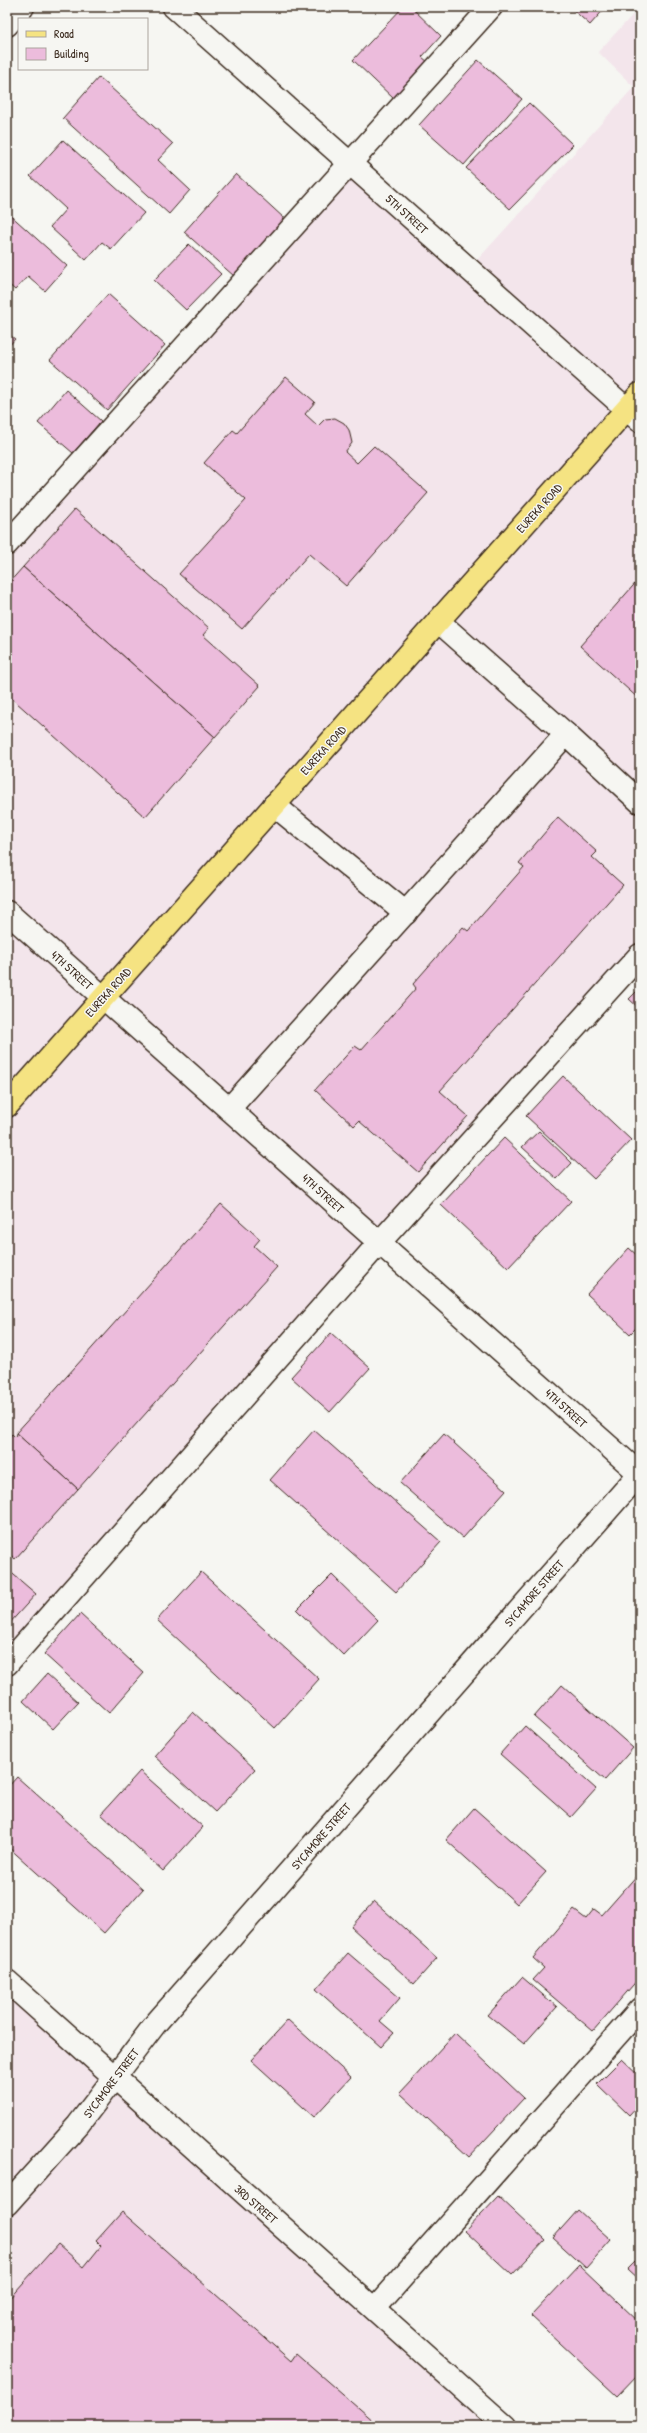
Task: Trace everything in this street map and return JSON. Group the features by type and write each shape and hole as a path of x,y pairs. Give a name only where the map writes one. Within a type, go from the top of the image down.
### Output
{"main road":[{"name":"EUREKA ROAD","path":"7,1106 438,621 635,408"}],"street":[{"path":"7,25 23,7"},
{"name":"5TH STREET","path":"174,7 350,163 635,408"},
{"path":"7,544 491,7"},
{"path":"438,621 566,734 640,802"},
{"path":"228,1109 566,734"},
{"path":"274,805 406,913"},
{"name":"4TH STREET","path":"7,912 640,1474"},
{"path":"7,1664 379,1243 640,955"},
{"name":"SYCAMORE STREET","path":"7,2204 78,2125 156,2023 640,1474"},
{"name":"3RD STREET","path":"7,1981 114,2078 375,2308 505,2426"},
{"path":"375,2308 640,2009"}],"shaded area":[{"path":"640,7 640,955 7,1664 7,544 350,163 469,269 634,87 598,52"},
{"path":"7,1981 505,2426 7,2426"}],"building":[{"path":"403,7 411,7 441,36 422,57 428,62 394,99 353,60"},
{"path":"570,7 606,7 590,25"},
{"path":"478,60 522,99 464,165 419,125"},
{"path":"99,77 173,144 158,160 190,190 169,214 63,118"},
{"path":"529,103 573,145 510,209 466,168"},
{"path":"63,140 144,213 111,249 102,242 86,260 50,227 66,209 30,176"},
{"path":"236,174 285,219 234,276 184,232"},
{"path":"7,212 67,266 45,291 28,276 15,290 7,283"},
{"path":"189,244 221,274 186,310 154,280"},
{"path":"108,294 165,345 107,410 50,360"},
{"path":"7,333 15,339 7,348"},
{"path":"286,377 315,402 305,414 318,426 325,419 335,418 344,423 349,430 352,443 345,452 357,463 374,446 428,493 346,586 309,554 242,629 179,574 246,500 204,463 233,430 237,433"},
{"path":"66,390 101,421 73,453 38,423"},
{"path":"75,509 209,628 203,635 260,686 215,737 23,567"},
{"path":"23,567 215,737 145,817 7,694 7,585"},
{"path":"640,578 640,700 580,646"},
{"path":"558,817 597,852 592,857 623,885 440,1091 468,1116 418,1172 359,1121 354,1126 315,1090 355,1046 361,1050 416,988 413,984 463,927 468,931 524,867 519,863"},
{"path":"640,988 640,1009 629,999"},
{"path":"563,1076 631,1140 594,1179 526,1116"},
{"path":"539,1131 572,1163 557,1179 522,1147"},
{"path":"504,1138 571,1201 508,1268 441,1205"},
{"path":"221,1204 260,1239 254,1246 277,1267 78,1489 16,1433"},
{"path":"629,1248 640,1258 640,1324 630,1334 587,1294"},
{"path":"331,1333 370,1368 330,1412 291,1377"},
{"path":"314,1430 441,1542 396,1592 270,1480"},
{"path":"16,1433 78,1489 15,1559 7,1552 7,1440 12,1434 15,1437"},
{"path":"444,1434 506,1490 463,1538 400,1483"},
{"path":"7,1569 36,1594 7,1626"},
{"path":"201,1572 319,1679 275,1728 157,1620"},
{"path":"332,1575 378,1620 344,1656 297,1610"},
{"path":"80,1614 144,1673 109,1713 44,1654"},
{"path":"47,1674 78,1702 53,1729 23,1701"},
{"path":"562,1685 633,1748 605,1780 534,1717"},
{"path":"193,1712 255,1769 215,1812 154,1756"},
{"path":"525,1726 596,1789 571,1817 500,1754"},
{"path":"140,1771 203,1827 163,1871 101,1814"},
{"path":"17,1777 143,1889 104,1933 7,1846 7,1788"},
{"path":"474,1808 546,1872 517,1904 446,1840"},
{"path":"639,1873 640,1977 593,2031 533,1980 544,1968 533,1958 574,1910 586,1919 594,1909 602,1915"},
{"path":"374,1901 437,1958 414,1984 351,1927"},
{"path":"348,1953 400,1998 380,2021 394,2033 381,2047 316,1989"},
{"path":"522,1977 557,2007 524,2044 488,2015"},
{"path":"288,2020 351,2077 314,2117 251,2060"},
{"path":"455,2033 524,2098 469,2157 400,2093"},
{"path":"622,2059 640,2076 640,2103 629,2115 597,2084"},
{"path":"498,2196 545,2240 512,2275 465,2231"},
{"path":"578,2210 611,2240 586,2268 553,2238"},
{"path":"122,2212 291,2361 296,2354 374,2422 371,2426 7,2426 7,2301 58,2244 84,2267 101,2246 96,2241"},
{"path":"640,2257 640,2282 627,2270"},
{"path":"579,2265 640,2323 640,2372 617,2396 531,2316"}]}
